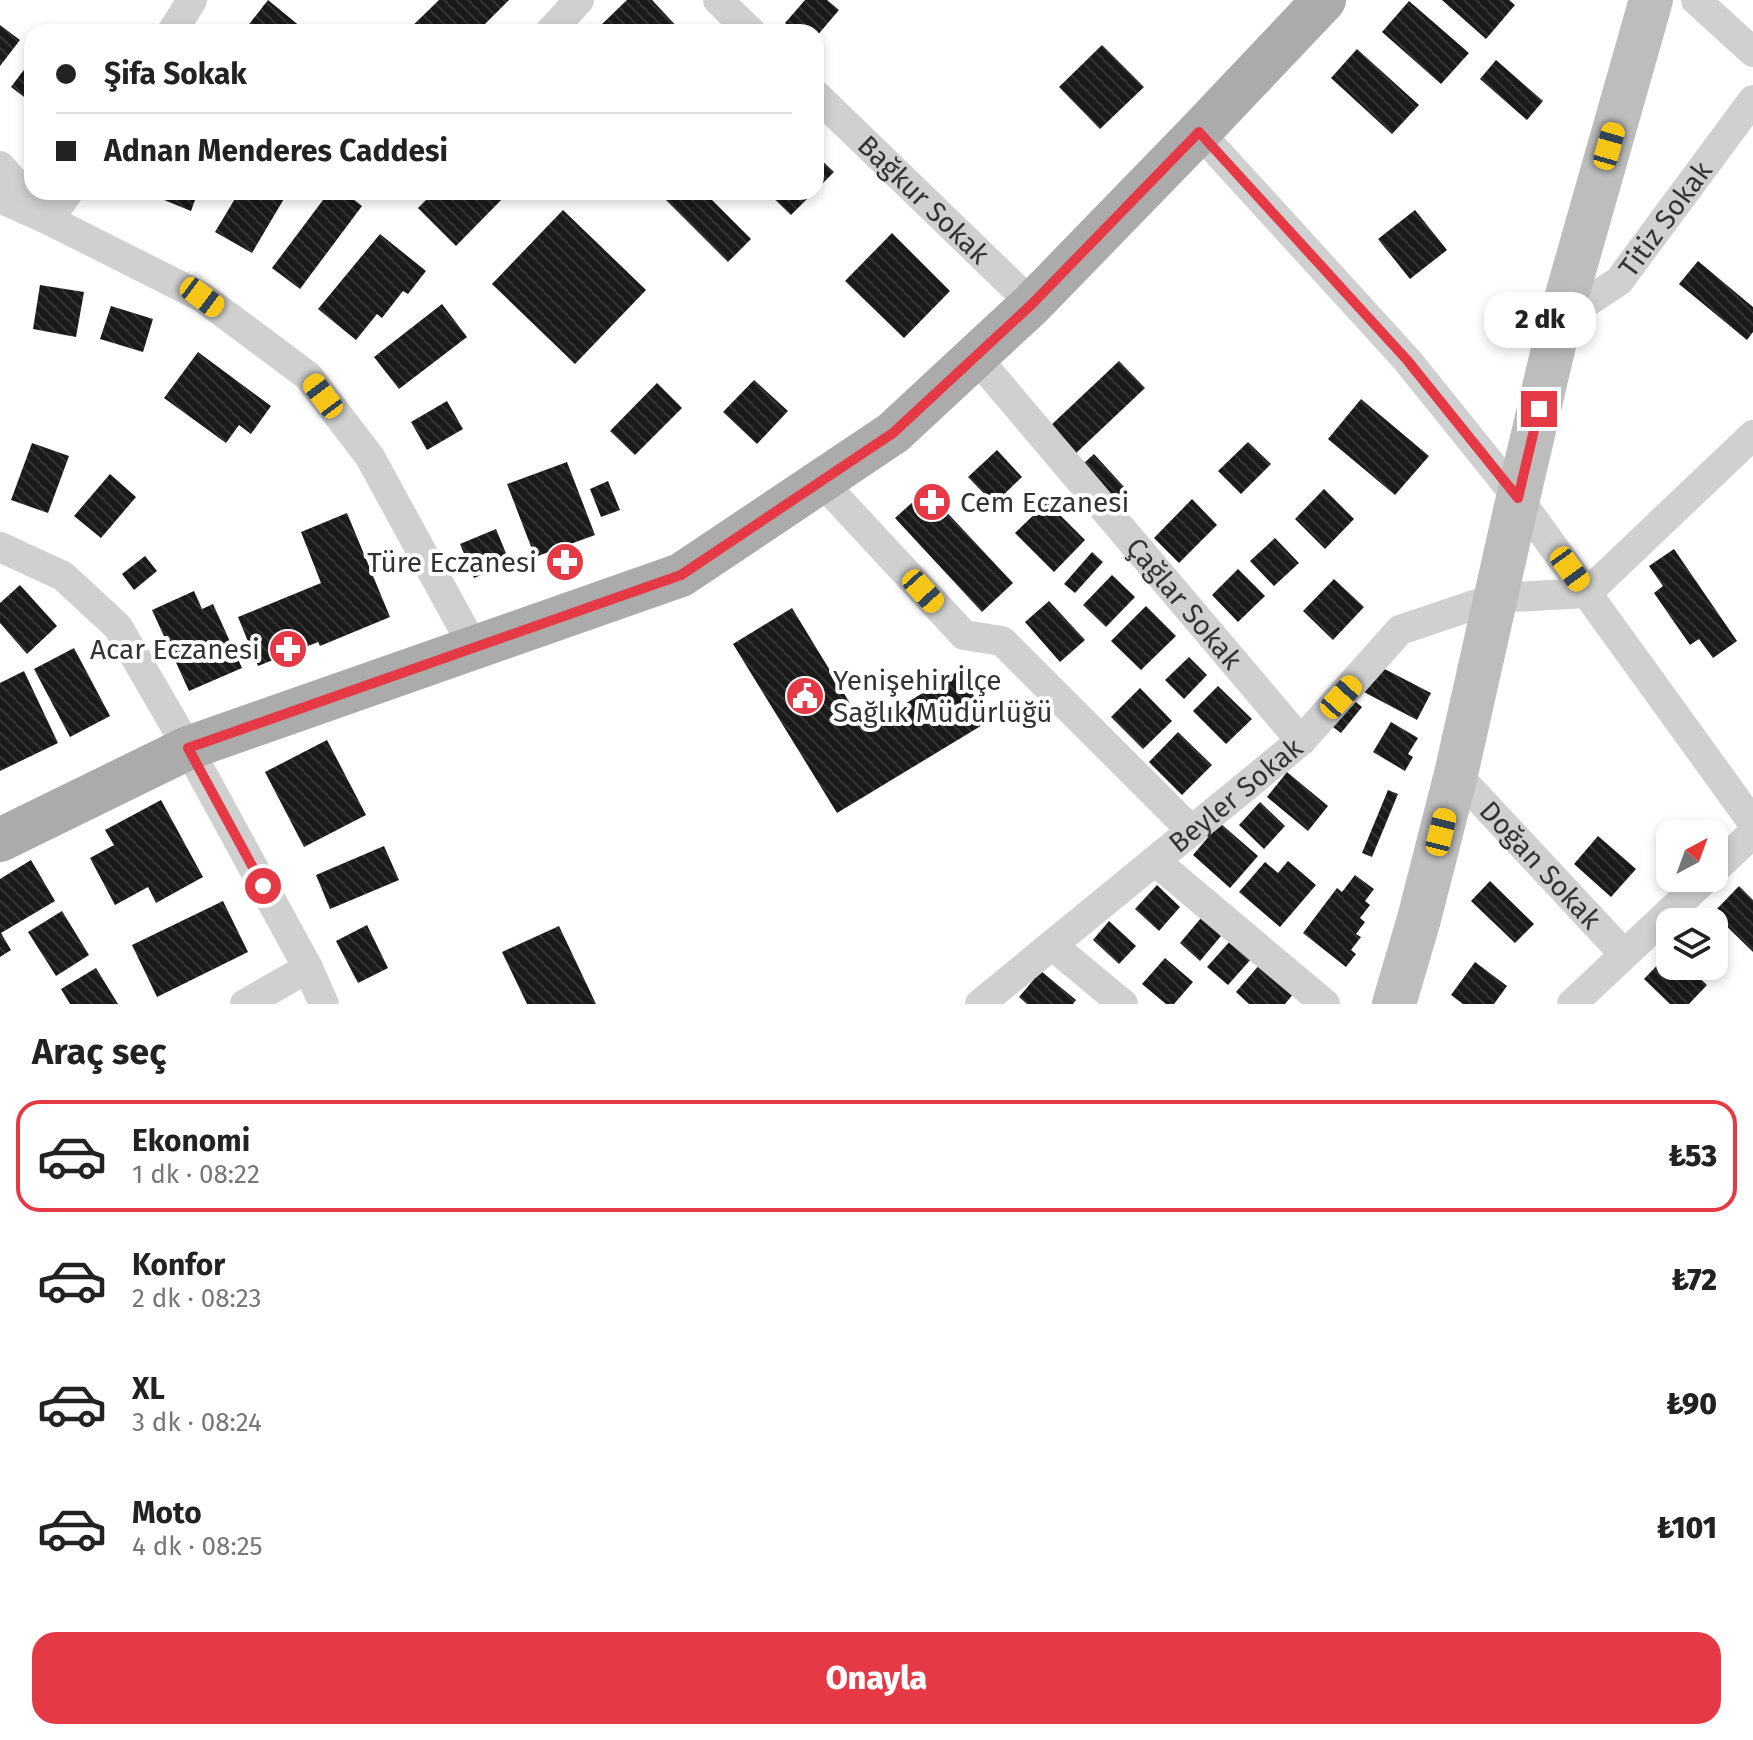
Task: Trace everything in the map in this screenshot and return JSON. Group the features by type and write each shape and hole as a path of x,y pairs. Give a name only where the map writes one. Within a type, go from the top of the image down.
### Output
{"main road":[{"path":"0,840 188,748 681,575 893,433 1032,304 1324,0"}],"street":[{"path":"180,24 192,0"},
{"path":"557,24 579,0"},
{"path":"718,0 743,24"},
{"path":"1394,1004 1456,774 1560,320 1651,0"},
{"path":"1696,0 1753,52"},
{"name":"Titiz Sokak","path":"1560,320 1619,281 1753,100"},
{"name":"Bağkur Sokak","path":"824,103 1032,304"},
{"path":"1199,132 1407,360 1518,498 1753,823"},
{"path":"0,166 24,192"},
{"path":"0,198 202,297 308,376 370,457 474,648"},
{"path":"31,200 49,220"},
{"path":"49,220 63,200"},
{"name":"Çağlar Sokak","path":"975,356 1301,741"},
{"path":"1587,593 1753,435"},
{"path":"821,481 964,635 1002,641 1192,831"},
{"path":"0,547 63,576 118,627 188,748 308,968 324,1004"},
{"name":"Beyler Sokak","path":"981,1004 1301,741 1400,630 1495,598 1587,593"},
{"name":"Doğan Sokak","path":"1456,774 1624,954"},
{"path":"1728,857 1753,833"},
{"path":"1155,861 1325,1004"},
{"path":"1572,1004 1691,892"},
{"path":"1053,946 1123,1004"},
{"path":"245,1004 308,968"}],"building":[{"path":"268,0 297,24 249,24"},
{"path":"439,0 509,0 485,24 414,24"},
{"path":"627,0 652,0 674,24 602,24"},
{"path":"805,0 827,0 839,10 824,28 824,24 785,23"},
{"path":"1442,0 1509,0 1515,5 1486,39"},
{"path":"1409,1 1469,53 1441,84 1382,32"},
{"path":"0,25 20,40 0,66"},
{"path":"1102,45 1144,87 1100,129 1059,87"},
{"path":"1357,49 1419,105 1392,134 1331,78"},
{"path":"1496,60 1543,101 1527,120 1480,79"},
{"path":"24,70 24,97 11,87"},
{"path":"824,163 834,172 824,182"},
{"path":"164,200 195,200 191,211"},
{"path":"234,200 283,200 252,253 215,232"},
{"path":"323,200 354,200 362,206 300,289 272,268"},
{"path":"426,200 501,200 456,246 418,208"},
{"path":"666,200 712,200 751,239 728,262"},
{"path":"775,200 806,200 791,215"},
{"path":"563,210 646,290 575,364 492,284"},
{"path":"1415,210 1447,250 1410,279 1378,239"},
{"path":"892,233 950,291 904,338 845,281"},
{"path":"380,234 426,271 408,294 403,291 382,318 377,314 356,340 318,309"},
{"path":"1698,261 1753,307 1753,332 1747,340 1679,284"},
{"path":"40,285 84,292 76,337 33,329"},
{"path":"442,304 467,337 399,389 374,357"},
{"path":"111,306 153,319 143,352 100,339"},
{"path":"198,352 271,406 251,434 239,425 226,443 164,398"},
{"path":"1119,361 1145,388 1074,455 1048,428"},
{"path":"754,380 788,411 757,444 723,412"},
{"path":"657,383 682,408 635,455 610,431"},
{"path":"1361,399 1429,456 1395,495 1328,439"},
{"path":"447,401 463,429 427,450 411,422"},
{"path":"1248,442 1271,464 1241,494 1218,471"},
{"path":"32,443 69,456 48,513 11,500"},
{"path":"997,450 1022,477 994,504 968,477"},
{"path":"1094,454 1126,489 1115,499 1083,464"},
{"path":"567,462 595,535 535,557 507,484"},
{"path":"110,474 136,497 101,538 74,516"},
{"path":"608,481 620,510 601,517 590,489"},
{"path":"1324,489 1354,519 1325,549 1295,519"},
{"path":"926,490 1013,583 982,612 895,518"},
{"path":"1192,499 1217,525 1179,563 1154,538"},
{"path":"1047,502 1085,540 1054,572 1015,533"},
{"path":"347,513 390,617 320,646 318,642 258,666 238,617 321,583 301,532"},
{"path":"496,529 510,563 474,578 460,544"},
{"path":"1275,538 1299,563 1274,586 1250,561"},
{"path":"1674,549 1737,641 1713,658 1699,639 1690,645 1654,593 1663,586 1649,566"},
{"path":"1092,552 1103,562 1075,593 1064,584"},
{"path":"145,556 157,571 134,590 122,574"},
{"path":"1238,569 1265,596 1238,622 1212,595"},
{"path":"1112,575 1135,597 1106,627 1083,605"},
{"path":"1334,579 1364,607 1333,640 1303,611"},
{"path":"20,585 57,626 27,654 0,623 0,603"},
{"path":"194,591 202,609 213,604 242,668 189,691 152,610"},
{"path":"1049,601 1085,640 1060,662 1025,622"},
{"path":"1146,606 1176,636 1141,670 1111,641"},
{"name":"Yenişehir İlçe Sağlık Müdürlüğü","path":"792,608 865,728 959,671 989,721 837,813 733,644"},
{"path":"74,648 110,716 70,737 34,669"},
{"path":"1189,657 1207,675 1184,699 1165,680"},
{"path":"1375,664 1431,693 1417,720 1362,691"},
{"path":"24,671 58,743 0,771 0,683"},
{"path":"1218,686 1252,719 1226,744 1193,711"},
{"path":"1140,688 1172,721 1143,749 1111,717"},
{"path":"1346,694 1362,707 1341,733 1325,721"},
{"path":"1391,722 1418,738 1408,754 1413,757 1405,771 1373,752"},
{"path":"1178,732 1212,765 1182,795 1149,762"},
{"path":"327,740 366,815 304,847 265,772"},
{"path":"1287,772 1328,806 1308,831 1267,797"},
{"path":"1388,790 1398,794 1372,857 1362,853"},
{"path":"161,800 203,877 156,903 148,887 115,905 90,858 114,845 105,830"},
{"path":"1260,802 1285,826 1264,849 1239,825"},
{"path":"1220,823 1258,856 1230,888 1193,855"},
{"path":"1598,836 1636,869 1611,897 1574,864"},
{"path":"384,846 399,880 330,909 316,875"},
{"path":"31,860 55,901 1,933 11,950 0,957 0,879"},
{"path":"1288,861 1316,885 1280,927 1239,892 1265,862 1278,873"},
{"path":"1355,875 1374,889 1365,901 1370,905 1360,918 1365,922 1356,934 1361,937 1351,950 1356,954 1346,967 1303,933 1337,888 1342,892"},
{"path":"1490,881 1534,924 1515,943 1471,901"},
{"path":"1157,885 1180,907 1159,931 1135,909"},
{"path":"1739,886 1753,900 1753,952 1728,928 1728,908 1718,908"},
{"path":"223,901 248,952 157,997 132,945"},
{"path":"62,911 89,955 56,976 28,932"},
{"path":"1201,918 1221,936 1200,961 1180,943"},
{"path":"1109,921 1136,946 1119,964 1093,940"},
{"path":"367,925 388,968 358,983 336,941"},
{"path":"559,926 596,1004 527,1004 502,952"},
{"path":"1231,940 1252,958 1228,985 1207,967"},
{"path":"1165,958 1193,982 1174,1004 1166,1004 1142,984"},
{"path":"1475,962 1507,986 1494,1004 1463,1004 1451,995"},
{"path":"1260,964 1294,993 1285,1004 1249,1004 1236,992"},
{"path":"1656,967 1656,980 1702,980 1707,985 1689,1004 1670,1004 1644,979"},
{"path":"96,968 118,1004 70,1004 61,989"},
{"path":"1041,971 1076,1000 1073,1004 1027,1004 1019,997"}],"place":[{"name":"Cem Eczanesi","path":"932,502"},
{"name":"Türe Eczanesi","path":"565,562"},
{"name":"Acar Eczanesi","path":"288,649"},
{"name":"Yenişehir İlçe Sağlık Müdürlüğü","path":"805,696"}],"route":[{"path":"263,886 188,748 681,575 893,433 1032,304 1199,132 1407,360 1518,498 1539,409"}]}
